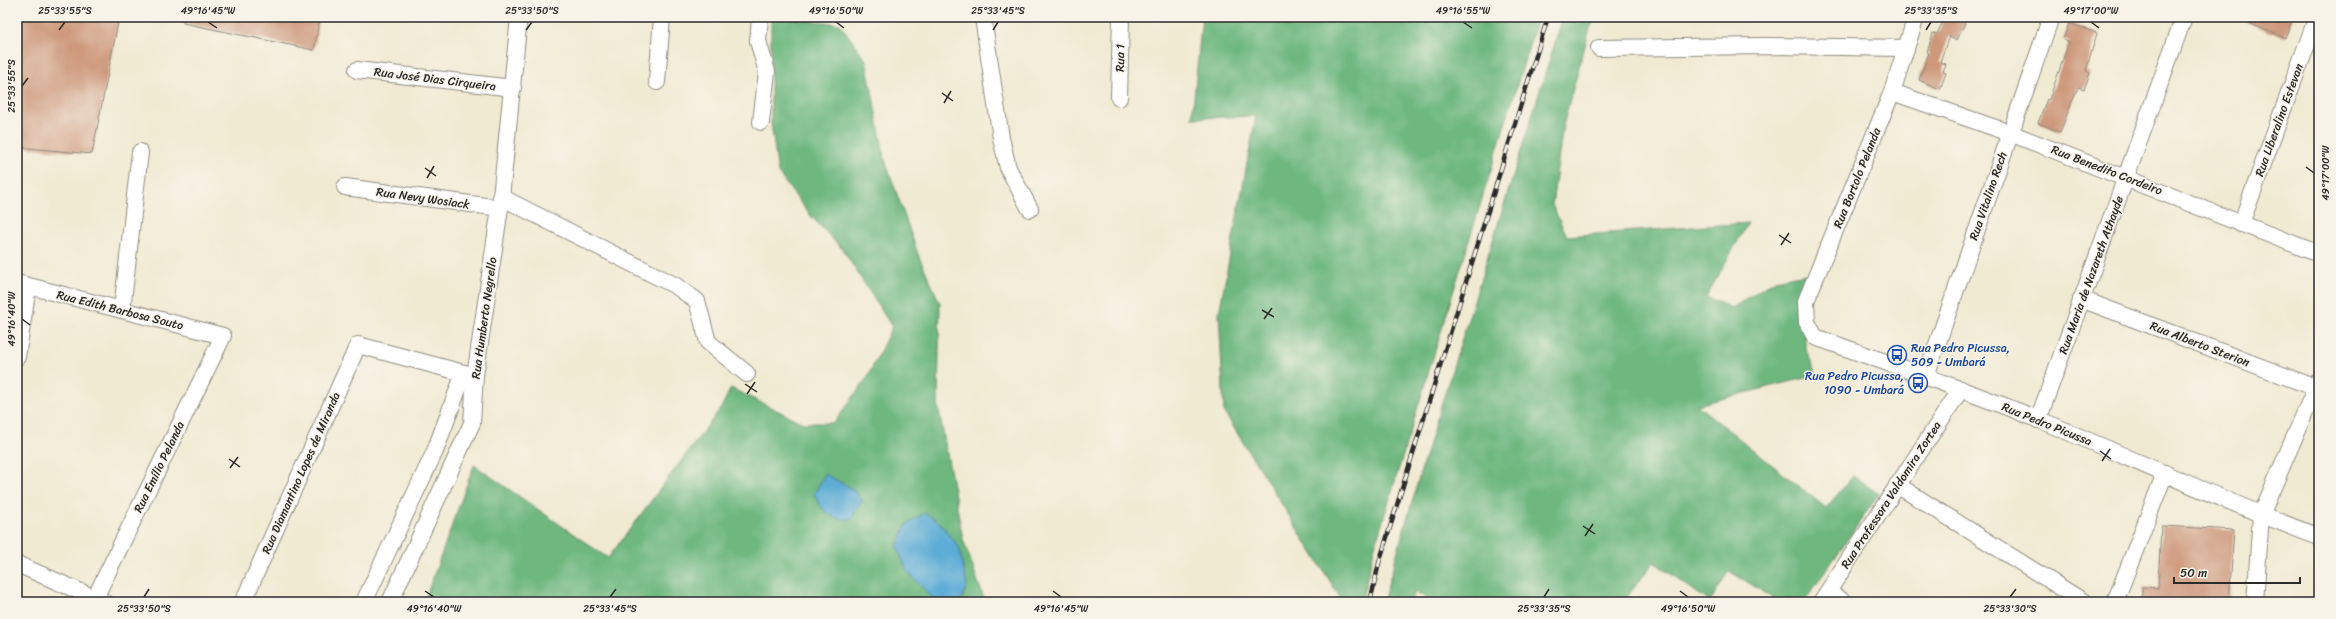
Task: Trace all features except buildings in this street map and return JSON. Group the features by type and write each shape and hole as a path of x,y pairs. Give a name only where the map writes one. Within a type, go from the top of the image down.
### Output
{"street":[{"name":"Rua Humberto Negrello","path":"390,602 472,423 470,374 501,203 513,88 518,17"},
{"path":"657,82 662,17"},
{"path":"760,17 758,41 767,72 761,122"},
{"path":"983,17 1001,138 1008,168 1030,209"},
{"name":"Rua 1","path":"1119,98 1121,17"},
{"name":"Rua Bortolo Pelanda","path":"1816,337 1807,322 1806,301 1892,92 1916,17"},
{"name":"Rua Vitalino Rech","path":"1926,376 2051,17"},
{"name":"Rua Maria de Nazareth Athayde","path":"2038,420 2081,299 2128,178 2184,17"},
{"name":"Rua Liberalino Estevan","path":"2241,224 2317,17"},
{"path":"1599,48 1766,46 1906,48"},
{"name":"Rua José Dias Cirqueira","path":"357,70 513,88"},
{"name":"Rua Benedito Cordeiro","path":"1892,92 2010,133 2319,254"},
{"path":"122,310 140,152"},
{"name":"Rua Nevy Wosiack","path":"345,187 501,203 676,286 697,301 708,342 747,374"},
{"path":"17,357 23,285"},
{"name":"Rua Edith Barbosa Souto","path":"23,285 223,336"},
{"name":"Rua Alberto Sterion","path":"2081,299 2318,386"},
{"name":"Rua Emílio Pelanda","path":"100,600 223,336"},
{"name":"Rua Pedro Picussa","path":"1816,337 1961,389 2165,473 2261,515 2319,537"},
{"name":"Rua Diamantino Lopes de Miranda","path":"244,602 358,345 470,374"},
{"name":"Rua Humberto Negrello","path":"364,602 436,451 470,374"},
{"path":"2255,602 2261,515 2318,386"},
{"name":"Rua Professora Valdomira Zortea","path":"1825,597 1961,389"},
{"path":"2115,602 2165,473"},
{"path":"1897,485 2084,602"},
{"path":"17,564 100,600"},
{"path":"1825,597 1844,602"}],"green space":[{"path":"771,17 840,24 866,60 885,160 919,257 940,303 938,405 963,539 985,602 424,602 474,465 608,558 721,408 731,388 803,423 834,423 867,378 892,327 843,250 809,214 778,173 771,123"},
{"path":"1202,17 1538,17 1375,546 1361,602 1343,602 1224,412 1219,313 1256,116 1192,118"},
{"path":"1563,17 1597,17 1590,28 1563,125 1552,205 1567,236 1748,223 1706,297 1732,308 1775,280 1805,274 1805,348 1817,375 1697,405 1826,508 1853,476 1879,494 1804,602 1780,602 1729,571 1710,602 1654,562 1623,602 1434,602 1415,592 1411,602 1383,602 1427,450"}],"water":[{"path":"825,474 851,488 862,500 851,519 838,518 828,514 820,506 814,494"},
{"path":"925,513 940,523 959,547 967,586 961,601 933,599 907,571 897,547 906,525"}],"railway":[{"path":"1370,602 1379,563 1548,17"}],"place":[{"name":"Rua Pedro Picussa, 509 - Umbará","path":"1897,355"},
{"name":"Rua Pedro Picussa, 1090 - Umbará","path":"1918,383"}]}
